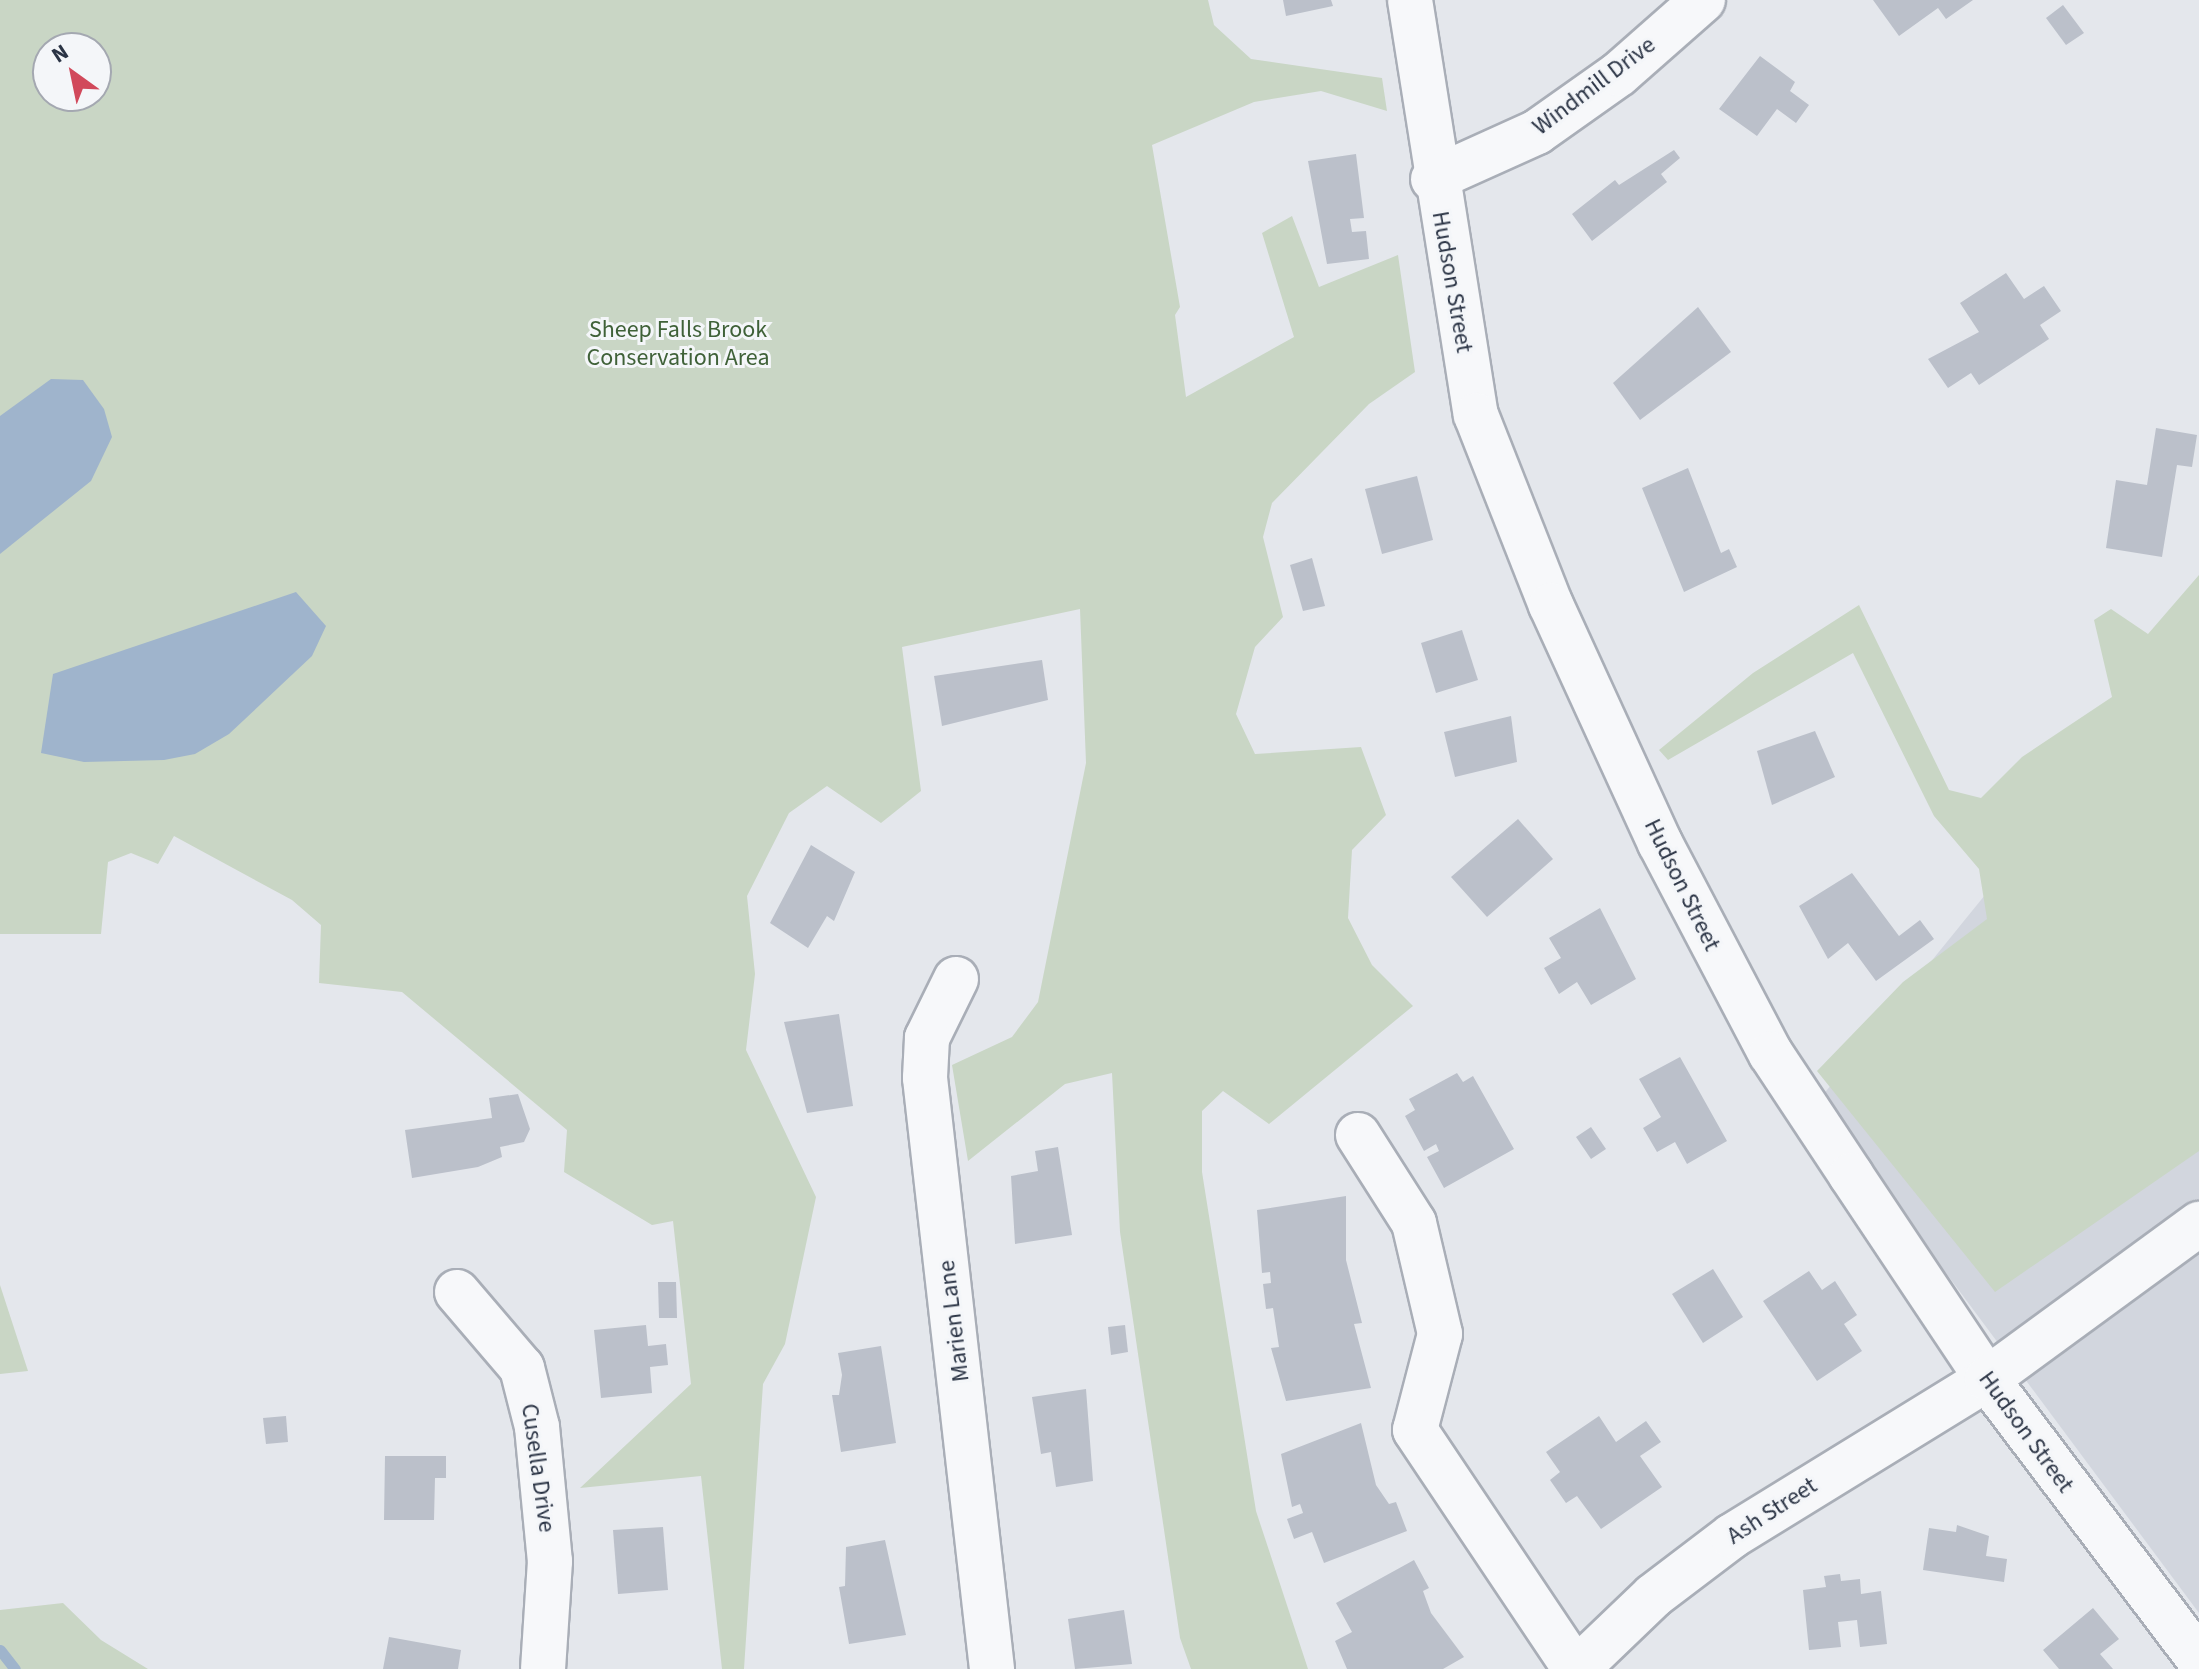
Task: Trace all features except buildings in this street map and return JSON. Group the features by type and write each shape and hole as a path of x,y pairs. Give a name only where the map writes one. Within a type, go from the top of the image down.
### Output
{"street":[{"name":"Hudson Street","path":"1410,0 1433,179 1476,415 1599,711 1771,1054 1987,1379 2199,1659"},
{"name":"Windmill Drive","path":"1433,179 1537,132 1619,74 1703,0"},
{"name":"Marien Lane","path":"956,979 927,1038 925,1078 992,1669"},
{"path":"1358,1135 1414,1223 1440,1334 1415,1430 1576,1669"},
{"name":"Ash Street","path":"1576,1669 1653,1596 1732,1536 1987,1379 2199,1224"},
{"name":"Cusella Drive","path":"457,1292 522,1368 537,1427 550,1561 543,1669"}],"shaded area":[{"path":"2199,631 2199,1613 1818,1101"}],"green space":[{"name":"Sheep Falls Brook Conservation Area","path":"0,0 1208,0 1214,25 1251,59 1382,78 1387,111 1321,91 1254,102 1152,145 1180,307 1175,315 1186,397 1294,337 1262,233 1292,216 1319,287 1398,255 1415,372 1369,404 1272,503 1263,537 1283,617 1255,647 1236,714 1255,754 1361,747 1386,815 1352,850 1348,918 1372,965 1413,1006 1269,1124 1223,1091 1202,1111 1202,1172 1256,1511 1308,1669 1191,1669 1180,1638 1120,1232 1112,1073 1065,1084 968,1161 952,1065 1012,1037 1038,1002 1086,763 1080,609 902,647 921,791 881,823 827,786 789,813 747,896 755,974 746,1050 816,1197 785,1344 763,1384 744,1669 722,1669 701,1476 580,1488 691,1384 673,1221 652,1225 564,1172 567,1130 402,992 319,983 321,925 292,900 174,836 158,864 131,853 108,862 101,934 0,934"},
{"path":"2199,575 2199,1151 1995,1292 1817,1071 1903,982 1987,919 1979,869 1934,816 1853,653 1668,760 1659,750 1753,673 1859,605 1949,790 1981,798 2022,757 2112,697 2094,620 2111,609 2148,634"},
{"path":"0,1285 28,1371 0,1374"},
{"path":"63,1603 101,1640 148,1669 0,1669 0,1610"}],"water":[{"path":"51,379 83,380 104,409 112,437 91,481 0,554 0,416"},
{"path":"296,592 326,626 312,656 229,734 195,754 164,760 84,762 41,753 53,674"}],"waterway":[{"path":"0,1650 15,1669"}]}
